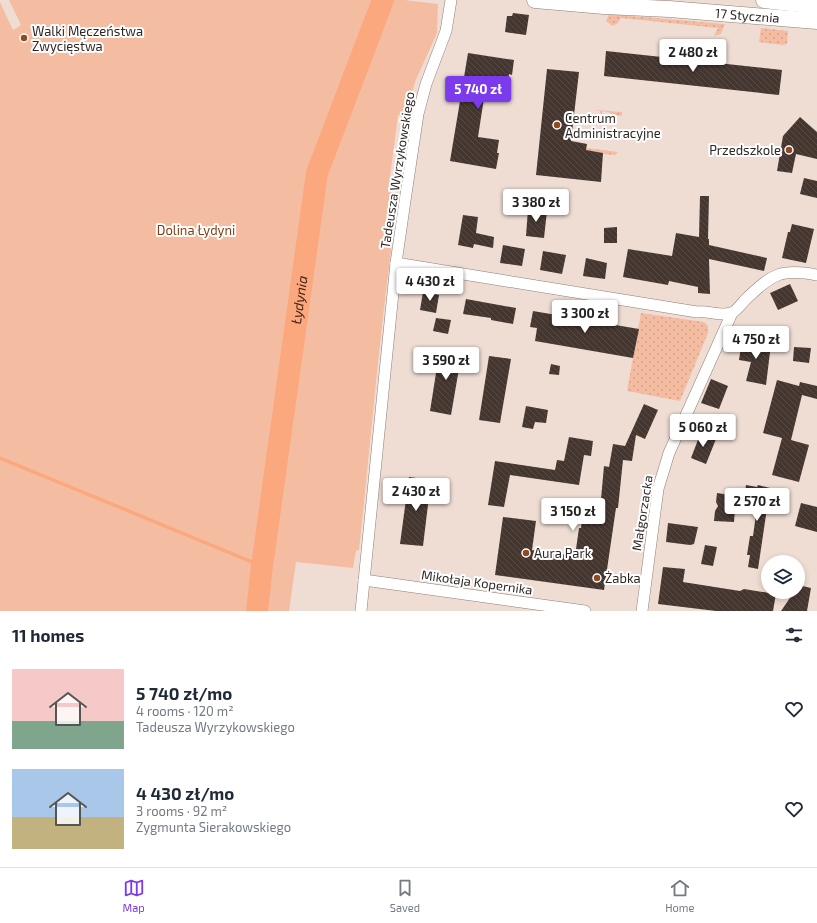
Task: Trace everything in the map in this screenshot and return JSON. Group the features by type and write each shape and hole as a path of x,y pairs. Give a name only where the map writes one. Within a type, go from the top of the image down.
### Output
{"main road":[{"name":"17 Stycznia","path":"535,0 604,6 676,9 817,21"},
{"name":"17 Stycznia","path":"764,0 817,6"}],"street":[{"name":"Tadeusza Wyrzykowskiego","path":"361,611 396,263 418,114 426,84 446,31 452,0"},
{"path":"396,263 697,312 722,314 732,313 763,282 779,274 792,271 817,275"},
{"name":"Małgorzacka","path":"642,611 658,489 669,453 732,313"},
{"name":"Mikołaja Kopernika","path":"364,580 585,611"}],"green space":[{"name":"Dolina Łydyni","path":"9,0 405,0 438,4 437,33 415,82 406,116 398,115 388,192 399,194 382,327 359,550 356,551 353,568 296,562 289,611 0,611 0,2 13,30 21,25"},
{"path":"609,14 725,24 721,34 714,36 718,28 621,18 617,24 612,26 606,21"},
{"path":"761,28 788,31 787,44 783,45 759,42"},
{"path":"596,110 622,112 622,116 610,116 611,113 603,111 602,114 600,111"},
{"path":"586,148 618,152 615,155 603,154 586,151"},
{"path":"641,313 704,322 708,326 708,333 680,401 627,391"}],"building":[{"path":"513,13 529,15 526,35 505,32 507,16 512,16"},
{"path":"606,51 782,70 779,95 604,76"},
{"path":"468,53 514,60 512,75 509,74 507,88 486,85 478,137 499,140 497,153 499,153 496,169 450,161"},
{"name":"Centrum Administracyjne","path":"547,69 579,72 571,141 587,144 586,150 603,153 601,182 536,175"},
{"path":"800,117 817,132 817,159 796,154 792,173 777,171 783,136"},
{"path":"804,178 817,181 817,198 800,194"},
{"path":"700,196 709,196 709,245 767,258 764,271 709,259 710,294 698,293 698,287 669,281 668,285 623,277 628,249 672,256 676,233 699,237"},
{"path":"528,209 547,211 544,238 526,236"},
{"path":"463,215 478,217 476,233 494,237 493,248 474,244 473,248 458,245"},
{"path":"792,224 814,229 806,263 782,258 788,232 790,232"},
{"path":"617,227 617,243 604,243 604,228"},
{"path":"503,245 525,249 522,266 500,263"},
{"path":"543,251 566,255 562,274 540,270"},
{"path":"586,258 607,263 605,279 583,276"},
{"path":"790,284 798,301 778,310 770,293"},
{"path":"423,292 439,295 436,313 420,310"},
{"path":"466,299 516,308 513,324 491,320 491,318 463,314"},
{"path":"533,311 639,329 633,358 535,341 537,328 530,327"},
{"path":"436,318 451,320 448,334 433,331"},
{"path":"742,340 771,344 766,385 746,381 751,362 739,360"},
{"path":"794,347 811,348 809,363 793,361"},
{"path":"440,348 462,351 451,415 430,411"},
{"path":"489,356 511,359 500,423 479,420"},
{"path":"551,364 560,366 559,375 549,374"},
{"path":"711,379 728,386 719,409 701,403"},
{"path":"777,380 799,386 800,382 817,386 817,399 802,395 791,440 809,445 799,482 772,475 782,438 763,433"},
{"name":"Aura Park","path":"644,404 658,410 645,439 636,435 632,461 623,460 618,508 616,508 604,590 495,575 503,517 536,521 532,550 575,556 579,528 581,528 582,519 599,521 604,466 609,467 613,444 625,446"},
{"path":"526,406 548,410 546,423 535,422 533,429 522,427"},
{"path":"701,432 716,439 706,464 691,458"},
{"path":"569,437 593,441 591,456 584,455 579,485 510,475 504,507 488,505 495,461 555,470 557,460 564,461"},
{"path":"409,477 431,480 423,546 400,544"},
{"path":"746,485 757,487 758,485 770,488 758,569 748,567 750,555 747,555 750,536 753,536 758,500 744,498"},
{"path":"717,493 736,496 734,522 714,521 715,511 718,506 716,502"},
{"path":"801,503 817,507 817,532 795,526"},
{"path":"668,523 698,527 694,544 690,545 666,542"},
{"path":"705,545 717,547 713,566 701,564"},
{"path":"663,567 685,569 683,582 740,591 744,589 761,592 761,599 775,599 773,611 716,611 658,604"},
{"path":"805,587 811,588 807,611 781,611 789,599 805,599"}],"waterway":[{"name":"Łydynia","path":"257,611 317,173 383,0"},
{"path":"0,458 262,566"}],"place":[{"name":"Walki Męczeństwa Zwycięstwa","path":"24,38"},
{"name":"Centrum Administracyjne","path":"557,125"},
{"name":"Przedszkole","path":"789,150"},
{"name":"Aura Park","path":"526,553"},
{"name":"Żabka","path":"597,578"}]}
